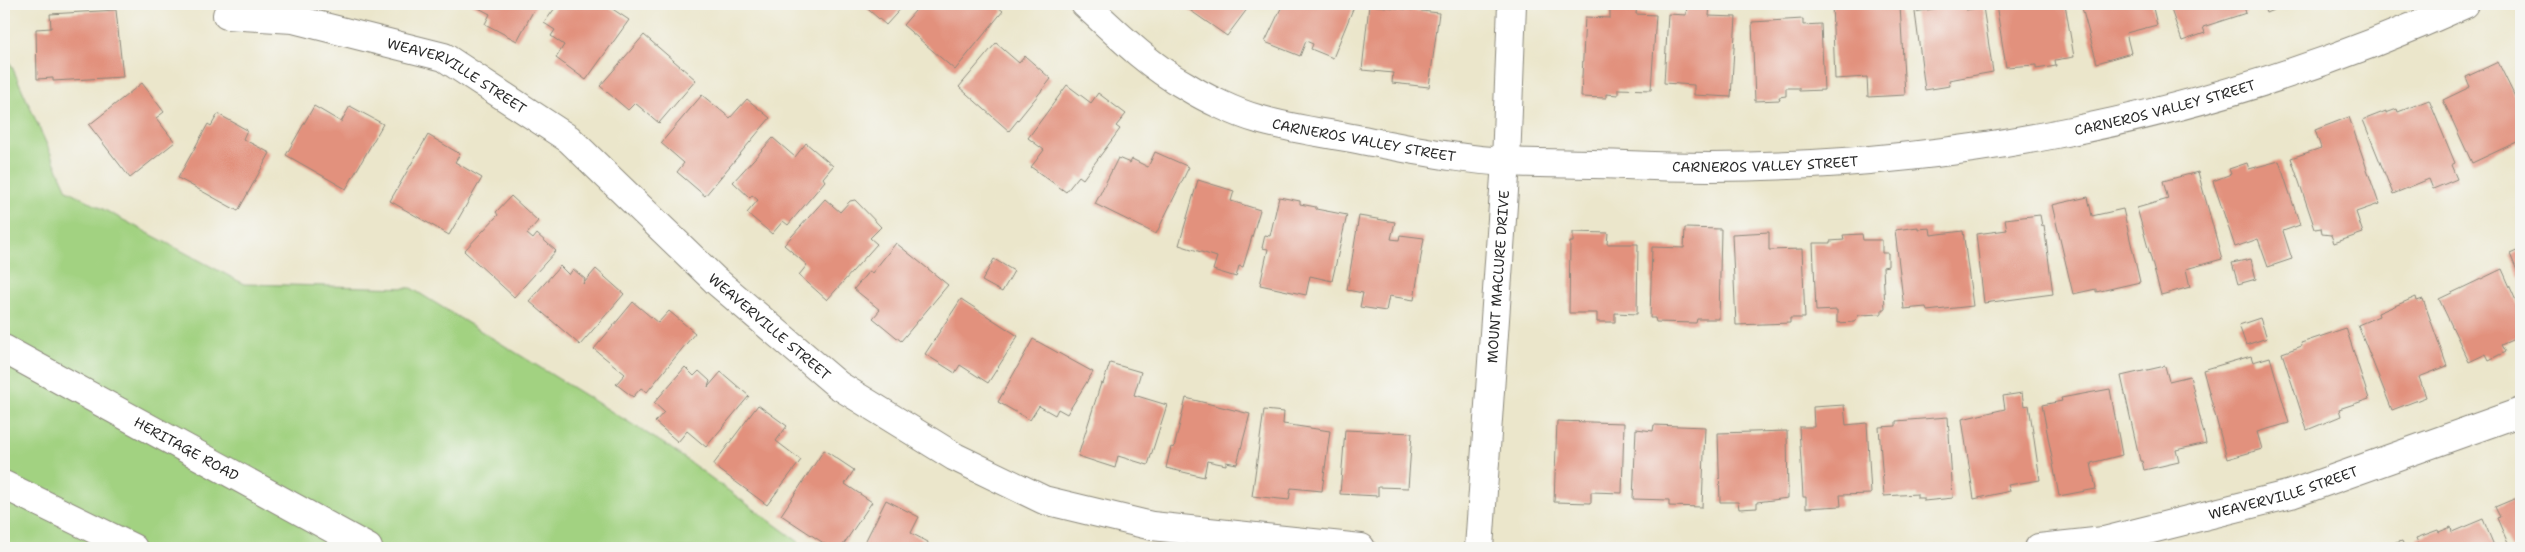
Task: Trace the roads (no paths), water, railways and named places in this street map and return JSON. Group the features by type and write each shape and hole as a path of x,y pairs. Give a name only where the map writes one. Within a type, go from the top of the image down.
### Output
{"street":[{"name":"CARNEROS VALLEY STREET","path":"1085,4 1125,42 1185,86 1257,119 1421,151 1506,162 1661,168 1769,166 1856,161 1980,148 2126,120 2236,90 2367,45 2465,4"},
{"name":"MOUNT MACLURE DRIVE","path":"1479,548 1506,162 1512,4"},
{"name":"WEAVERVILLE STREET","path":"228,15 293,19 444,57 570,139 715,280 838,385 955,457 1044,500 1152,526 1361,548"},
{"name":"HERITAGE ROAD","path":"4,349 368,548"},
{"name":"WEAVERVILLE STREET","path":"2038,548 2104,541 2291,494 2521,412"},
{"path":"4,485 133,548"}]}
